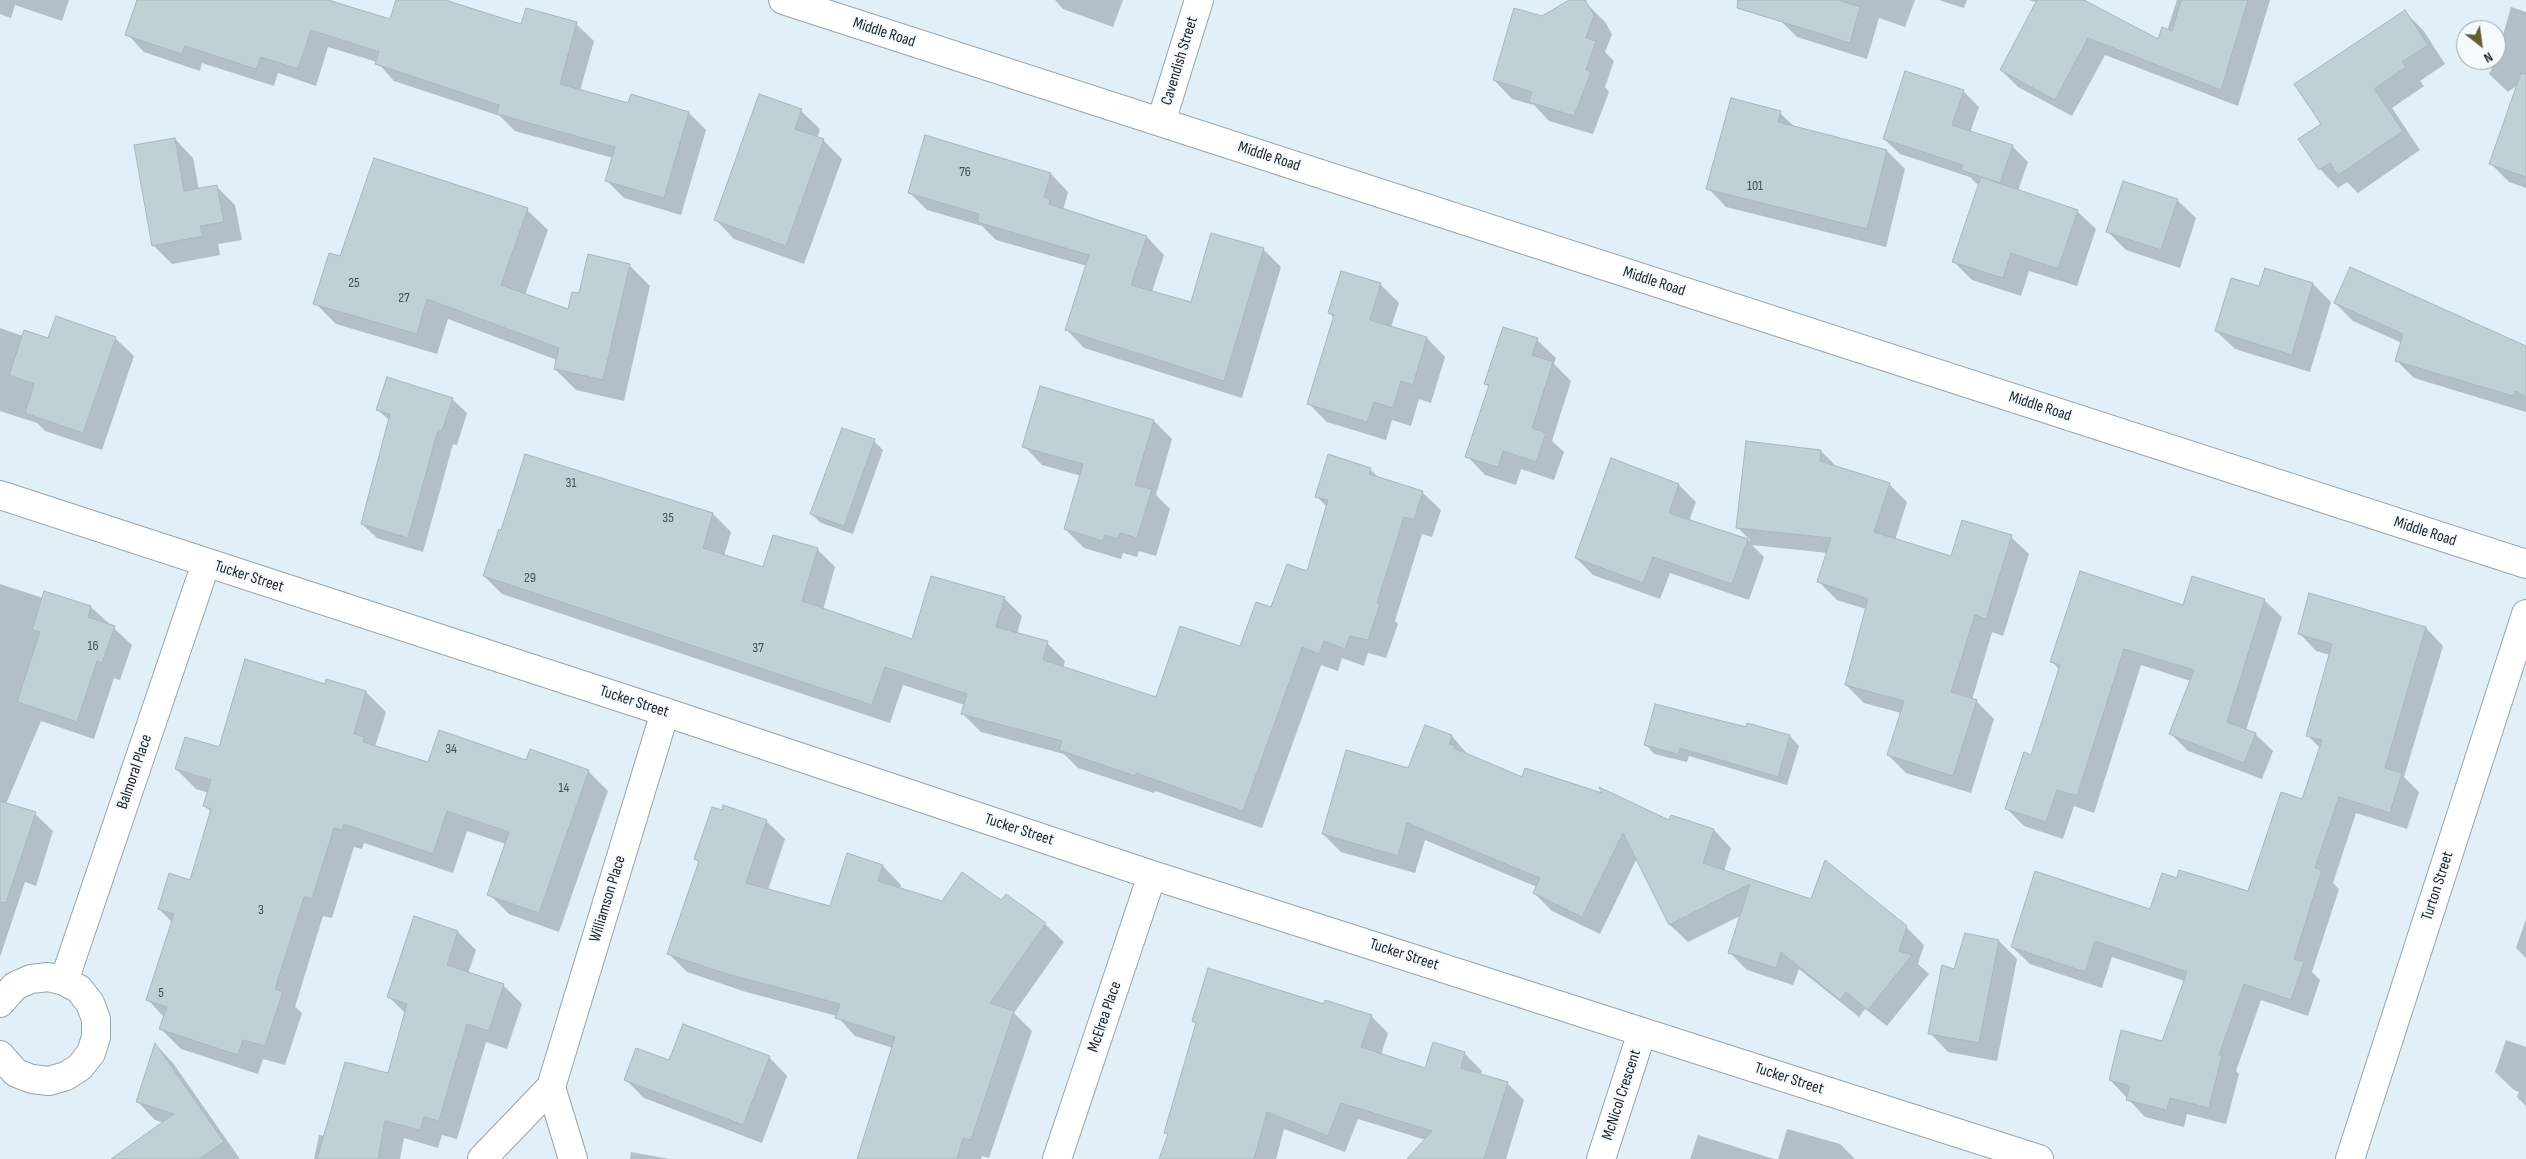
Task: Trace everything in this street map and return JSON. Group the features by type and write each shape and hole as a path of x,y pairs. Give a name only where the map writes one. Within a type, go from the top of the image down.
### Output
{"street":[{"name":"Middle Road","path":"783,0 2526,564"},
{"name":"Cavendish Street","path":"1160,122 1199,0"},
{"name":"Tucker Street","path":"0,494 665,712 1152,875 2040,1159"},
{"name":"Balmoral Place","path":"64,981 206,563"},
{"name":"Turton Street","path":"2350,1159 2526,614"},
{"name":"Williamson Place","path":"482,1159 551,1087 665,712"},
{"name":"McElrea Place","path":"1057,1159 1152,875"},
{"path":"0,1003 15,986 31,979 48,977 64,981 78,990 90,1003 96,1019 96,1037 90,1053 80,1066 66,1076 49,1080 32,1079 16,1073 0,1054"},
{"name":"McNicol Crescent","path":"1602,1159 1642,1032"},
{"path":"551,1087 573,1159"}],"building":[{"path":"137,0 328,0 390,19 396,0 445,0 521,24 526,8 577,22 560,84 628,103 631,94 689,112 664,198 605,181 615,147 497,114 499,105 375,64 379,52 311,30 298,69 261,57 256,69 185,46 182,54 125,35"},
{"path":"1569,0 1585,0 1594,15 1586,38 1596,41 1586,70 1591,72 1574,116 1529,102 1532,92 1493,80 1514,8 1542,16"},
{"path":"1738,0 1838,0 1860,7 1850,43 1737,8"},
{"path":"2037,0 2084,0 2158,39 2162,27 2172,31 2181,0 2248,0 2221,90 2088,38 2055,100 2000,70"},
{"path":"2405,10 2428,45 2402,62 2406,67 2374,89 2403,131 2338,175 2330,163 2319,170 2298,139 2321,124 2294,84"},
{"path":"1905,71 1964,90 1952,125 2013,145 2000,183 1961,170 1963,165 1883,139"},
{"path":"2521,73 2526,74 2526,177 2489,164"},
{"path":"759,94 802,109 795,129 824,139 786,246 714,220"},
{"path":"1731,98 1781,111 1778,122 1887,150 1867,229 1706,189"},
{"path":"925,135 1051,173 1044,197 1050,199 1049,204 1147,236 1131,285 1191,302 1211,233 1264,248 1224,381 1065,330 1089,255 977,222 979,214 908,193"},
{"path":"175,138 184,191 217,185 224,222 200,226 203,236 152,246 134,145"},
{"path":"374,158 528,208 501,285 568,309 572,292 579,293 588,254 630,264 603,380 554,369 559,348 427,299 417,334 313,304 329,253 340,256"},
{"path":"1981,177 2078,210 2058,269 2011,253 2003,278 1952,262"},
{"path":"2123,181 2178,199 2161,250 2106,232"},
{"path":"2350,267 2526,346 2526,397 2515,391 2513,396 2395,361 2403,334 2334,303"},
{"path":"2265,268 2313,283 2292,355 2215,331 2231,278 2259,286"},
{"path":"1341,271 1381,283 1370,320 1427,337 1413,385 1401,381 1393,408 1374,402 1367,422 1307,404 1334,315 1328,313"},
{"path":"56,316 116,337 83,433 25,413 34,384 9,375 24,330 48,338"},
{"path":"1503,327 1538,338 1532,355 1553,362 1532,428 1546,433 1536,462 1503,451 1498,467 1465,457 1489,385 1484,384"},
{"path":"387,377 453,398 442,431 438,430 408,538 361,524 390,414 376,410"},
{"path":"1040,386 1154,420 1135,485 1152,489 1137,538 1120,533 1118,539 1105,535 1103,541 1064,529 1083,464 1022,447"},
{"path":"842,428 875,439 844,526 810,514"},
{"path":"1746,441 1821,450 1820,461 1890,483 1874,532 1951,556 1962,520 2012,535 1986,619 1975,615 1951,692 1977,700 1953,776 1887,755 1904,701 1845,685 1868,599 1817,582 1831,538 1736,528"},
{"path":"525,454 713,513 703,548 763,567 773,535 818,548 802,601 912,639 931,576 1005,597 996,627 1048,641 1043,660 1156,697 1180,626 1240,646 1256,602 1271,607 1287,564 1307,571 1328,500 1315,497 1328,454 1371,468 1369,474 1423,491 1414,520 1404,517 1377,603 1380,604 1368,640 1350,636 1345,649 1324,641 1319,654 1302,647 1243,811 1136,773 1135,776 1059,750 1062,741 961,714 967,694 885,667 872,705 483,576 499,529 501,530"},
{"path":"1611,458 1679,484 1669,513 1748,539 1732,584 1653,557 1643,583 1575,558"},
{"path":"2080,571 2183,605 2192,576 2265,599 2227,722 2256,733 2244,763 2169,734 2194,670 2124,649 2077,796 2057,790 2046,822 2005,809 2024,752 2031,755 2060,665 2050,662"},
{"path":"44,591 91,606 88,617 115,626 102,663 97,661 77,722 17,702 40,632 32,630"},
{"path":"2309,593 2426,627 2385,768 2402,773 2390,813 2339,797 2315,868 2322,870 2294,959 2304,962 2291,1000 2244,984 2219,1055 2222,1055 2209,1108 2170,1098 2167,1110 2126,1100 2130,1086 2109,1080 2121,1030 2162,1041 2187,972 2095,941 2085,972 2011,947 2035,871 2150,909 2162,873 2177,878 2179,870 2248,891 2281,792 2302,799 2322,740 2306,736 2332,644 2298,634"},
{"path":"245,659 325,684 326,679 366,691 354,734 364,737 363,742 428,762 439,730 526,760 530,749 589,770 539,913 487,895 509,832 447,811 433,854 344,824 342,830 334,828 312,899 304,897 275,989 283,992 265,1046 243,1040 238,1055 159,1029 167,1007 146,1000 174,914 158,909 169,873 190,880 211,809 203,806 211,780 175,769 185,737 219,747"},
{"path":"1655,704 1746,727 1747,723 1790,735 1778,777 1680,748 1678,754 1644,745"},
{"path":"1425,725 1452,735 1450,744 1455,746 1454,748 1522,777 1525,768 1602,793 1599,787 1669,820 1671,815 1714,829 1703,863 1811,899 1825,860 1907,926 1899,951 1912,955 1868,1010 1846,992 1840,1000 1781,952 1776,968 1728,953 1750,884 1669,925 1623,833 1582,917 1533,893 1540,878 1407,823 1398,856 1322,834 1346,750 1408,768"},
{"path":"0,801 36,812 6,903 0,902"},
{"path":"723,805 767,820 746,883 830,906 847,853 883,865 878,881 942,901 962,872 1001,900 1006,894 1046,923 990,1003 1014,1011 971,1140 963,1138 957,1159 857,1159 895,1037 835,1018 840,1004 727,974 667,954 699,861 694,859 712,807 722,810"},
{"path":"414,916 458,931 447,965 504,984 489,1031 467,1024 439,1121 424,1117 420,1130 385,1121 378,1159 317,1159 345,1062 388,1073 407,1004 387,997"},
{"path":"1965,933 1999,940 1979,1043 1928,1034 1942,965 1954,969"},
{"path":"1208,968 1324,1004 1325,1000 1372,1015 1361,1047 1425,1068 1433,1042 1465,1052 1461,1068 1508,1082 1484,1159 1407,1159 1432,1131 1341,1103 1328,1136 1267,1112 1254,1159 1159,1159 1168,1134 1164,1133 1196,1023 1192,1021"},
{"path":"683,1024 770,1056 743,1125 624,1080 636,1048 669,1060"},
{"path":"155,1043 224,1142 199,1159 111,1159 174,1114 136,1102"}]}
